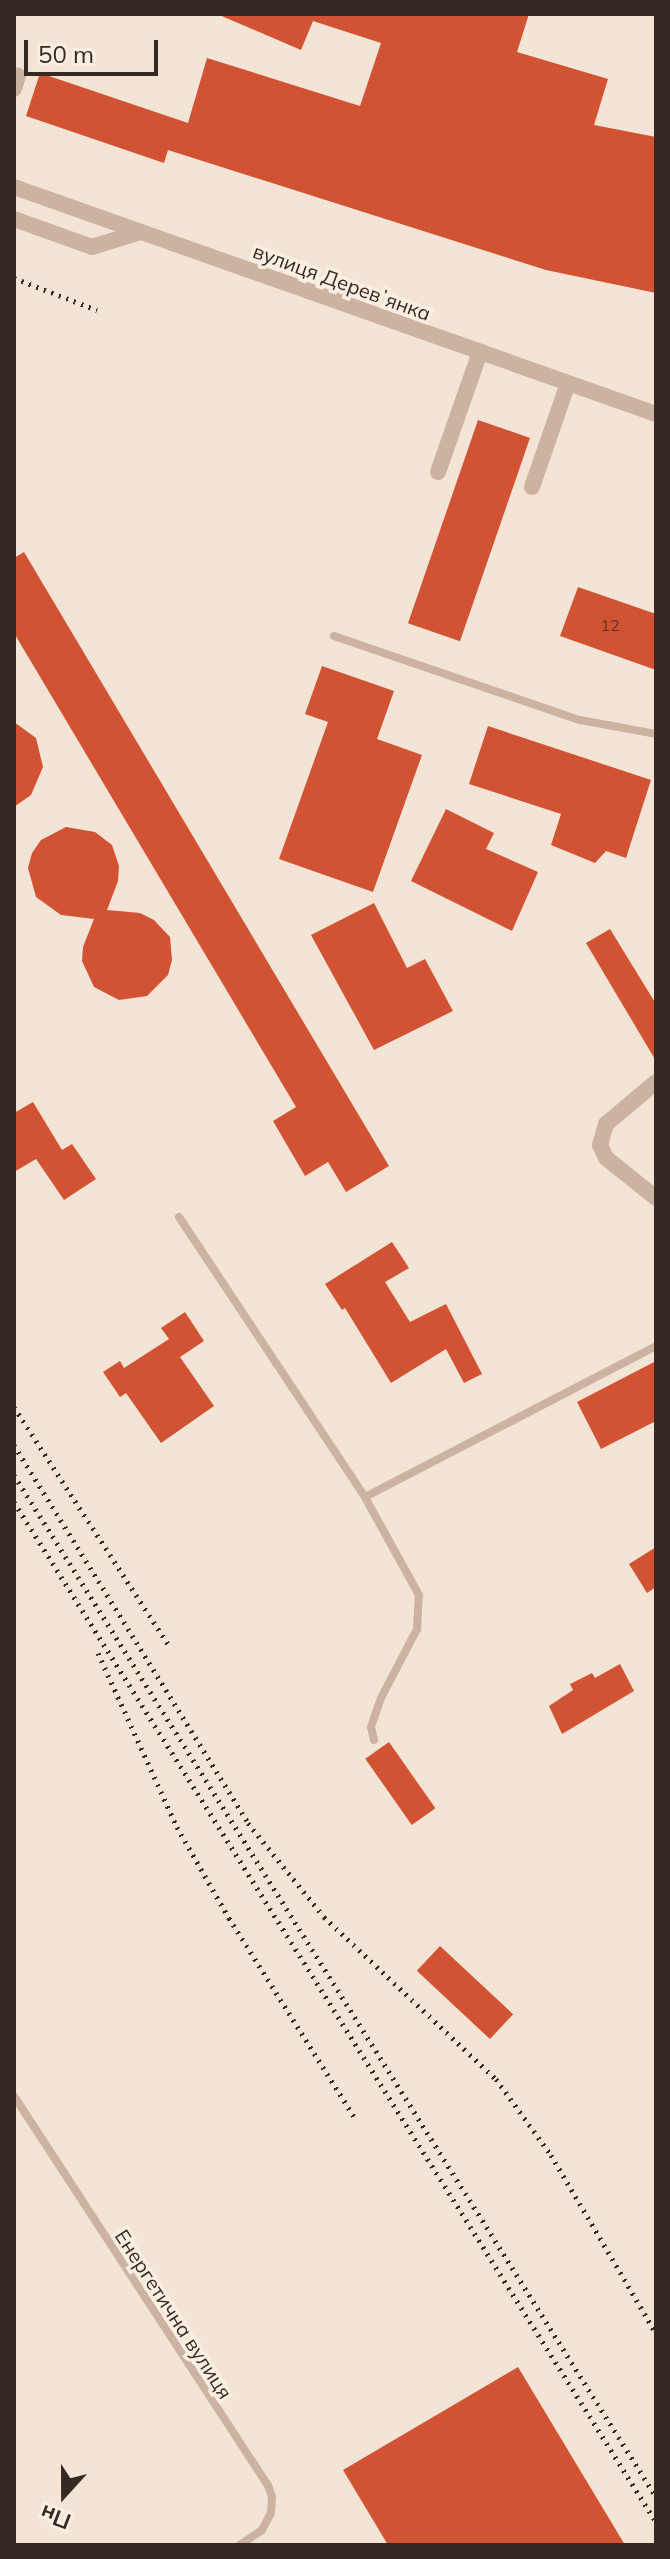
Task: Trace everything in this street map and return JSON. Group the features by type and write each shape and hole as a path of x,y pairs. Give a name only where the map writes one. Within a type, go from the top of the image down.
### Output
{"street":[{"name":"вулиця Деревʼянка","path":"14,187 656,414"},
{"path":"14,219 92,247 140,232"},
{"path":"438,472 480,352"},
{"path":"532,487 568,383"},
{"path":"656,1082 606,1124 600,1145 606,1158 656,1198"}],"lane":[{"path":"334,636 580,720 656,734"},
{"path":"179,1217 365,1497 419,1595 417,1629 381,1698 371,1727 374,1740"},
{"path":"365,1497 656,1346"},
{"name":"Енергетична вулиця","path":"14,2096 268,2485 272,2497 271,2513 262,2530 240,2545"}],"building":[{"path":"217,14 529,14 517,52 608,79 594,125 656,137 656,293 546,270 168,150 164,163 26,116 40,73 188,123 207,58 360,106 381,43 313,21 301,50"},
{"path":"478,420 530,438 460,641 408,623"},
{"path":"24,552 389,1166 346,1192 328,1162 305,1176 273,1121 296,1107 14,633 14,558"},
{"path":"578,587 656,614 656,670 560,636"},
{"path":"322,666 394,691 377,739 422,755 373,892 279,859 328,722 305,714"},
{"path":"14,722 36,738 43,767 31,795 14,807"},
{"path":"488,726 651,780 626,858 606,851 595,863 551,845 561,814 469,784"},
{"path":"446,809 494,833 486,849 538,872 512,931 411,881"},
{"path":"66,827 95,832 112,845 119,866 118,881 107,910 140,913 154,920 170,937 172,960 168,975 147,996 119,1000 94,987 82,961 83,947 94,919 61,915 36,897 28,868 32,853 41,840"},
{"path":"374,903 407,968 425,959 453,1011 374,1050 311,935"},
{"path":"610,929 656,1004 656,1061 586,943"},
{"path":"33,1102 62,1150 72,1144 96,1179 64,1200 36,1159 14,1172 14,1113"},
{"path":"392,1242 409,1268 385,1282 410,1322 446,1304 482,1374 464,1383 446,1349 391,1383 345,1308 342,1310 325,1284"},
{"path":"185,1312 204,1341 180,1357 214,1406 161,1443 126,1393 120,1397 103,1372 120,1361 124,1368 169,1339 161,1328"},
{"path":"656,1361 656,1421 601,1449 577,1402"},
{"path":"656,1547 656,1587 647,1593 629,1564"},
{"path":"620,1664 634,1691 562,1734 549,1706 573,1690 570,1684 592,1673 595,1678"},
{"path":"389,1742 435,1808 412,1825 365,1759"},
{"path":"440,1946 513,2014 490,2039 417,1971"},
{"path":"518,2367 625,2545 388,2545 343,2470"}],"railway":[{"path":"14,278 97,310"},
{"path":"14,1407 168,1644"},
{"path":"14,1445 248,1823 324,1917 496,2079 551,2155 656,2333"},
{"path":"14,1475 656,2497"},
{"path":"14,1502 656,2522"},
{"path":"98,1653 177,1827 229,1918 355,2118"}]}
